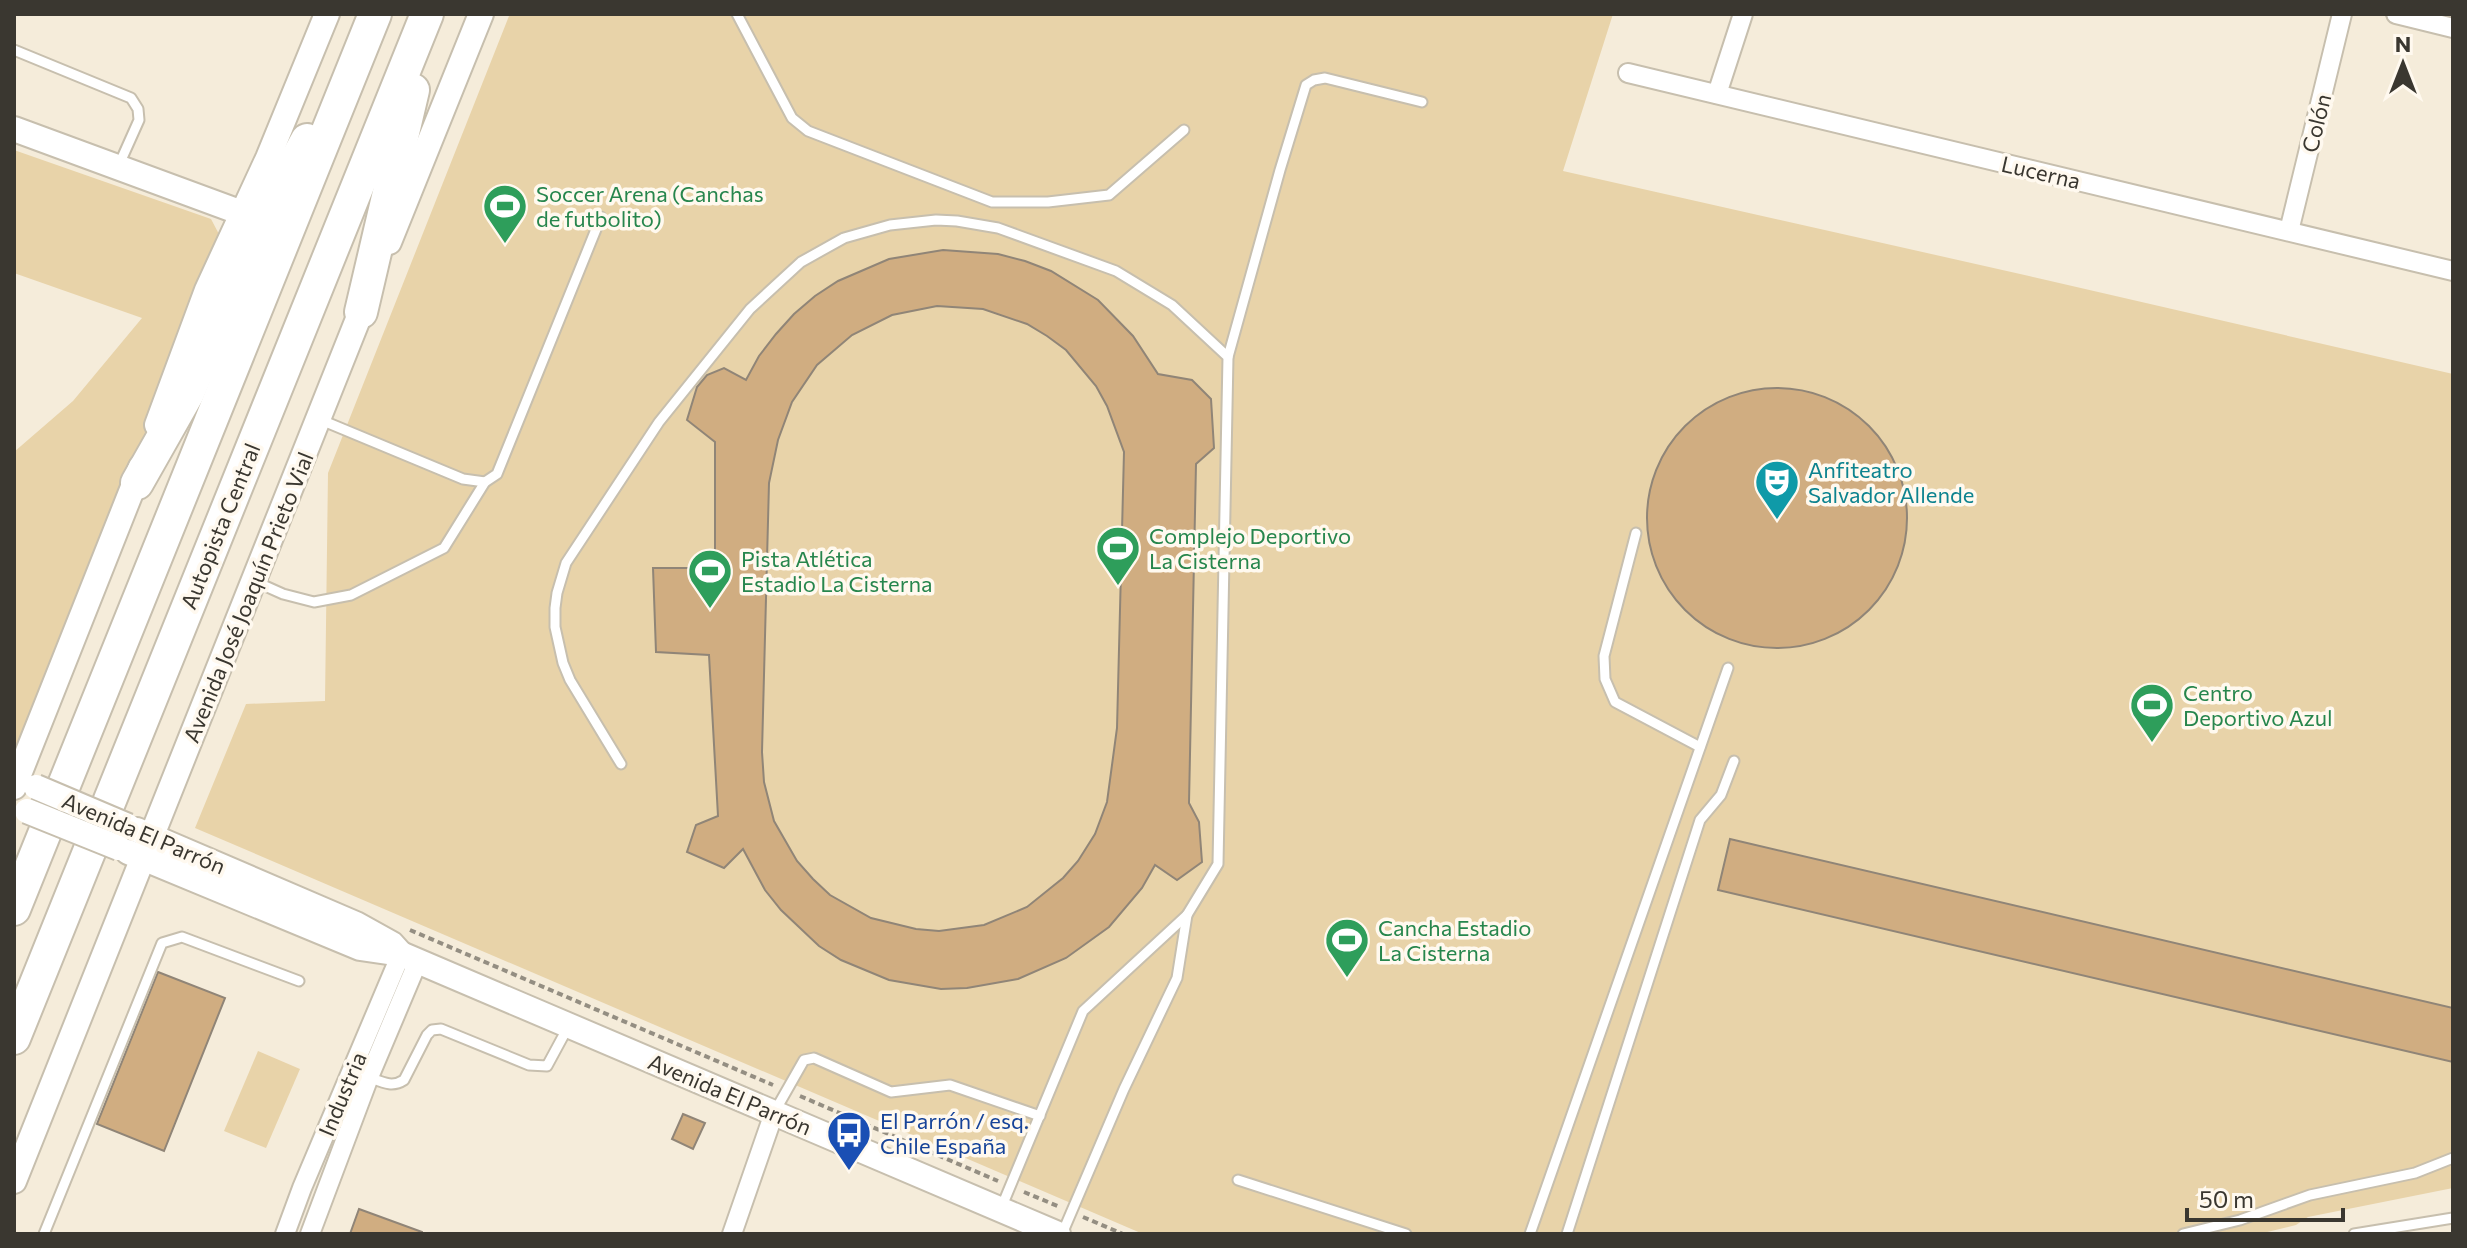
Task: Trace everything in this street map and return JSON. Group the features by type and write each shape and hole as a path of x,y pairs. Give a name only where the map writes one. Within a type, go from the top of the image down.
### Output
{"highway":[{"path":"14,909 375,14"},
{"path":"361,312 429,14"},
{"name":"Autopista Central","path":"14,1038 429,14"},
{"path":"137,483 188,393 259,226 294,160 356,63"}],"main road":[{"path":"20,783 137,483 207,290 281,129 327,14"},
{"name":"Avenida José Joaquín Prieto Vial","path":"14,1181 481,14"},
{"path":"14,129 242,213"},
{"name":"Avenida El Parrón","path":"20,783 123,837 360,948 410,958 1060,1234"},
{"name":"Avenida El Parrón","path":"21,808 123,837"}],"street":[{"path":"1717,94 1743,14"},
{"name":"Colón","path":"2289,231 2342,14"},
{"path":"2396,14 2453,28"},
{"name":"Lucerna","path":"1628,73 2453,271"},
{"name":"Industria","path":"310,1234 410,958"},
{"name":"Industria","path":"285,1234 302,1188 410,958"},
{"path":"732,1234 774,1113"}],"lane":[{"path":"737,14 792,118 808,131 992,202 1048,202 1109,195 1184,130"},
{"path":"14,50 131,98 138,109 139,120 118,167"},
{"path":"1000,1210 1083,1011 1187,915 1218,864 1228,357 1306,85 1325,78 1422,102"},
{"path":"254,581 283,594 314,602 351,595 444,548 485,482 497,474 601,217"},
{"path":"621,764 563,663 556,636 555,608 566,563 659,422 750,309 801,262 844,238 890,225 936,220 978,223 1116,271 1172,305 1228,357"},
{"path":"319,419 463,479 485,482"},
{"path":"1636,533 1604,656 1605,679 1615,702 1700,747"},
{"path":"1530,1234 1728,668"},
{"path":"1567,1234 1700,820 1721,795 1734,761"},
{"path":"1060,1234 1177,978 1187,915"},
{"path":"44,1234 162,943 182,937 299,981"},
{"path":"369,1077 397,1085 404,1080 427,1035 432,1030 441,1029 529,1065 547,1066 569,1026"},
{"path":"774,1113 804,1060 814,1058 891,1092 950,1085 1040,1116"},
{"path":"2183,1234 2240,1220 2310,1195 2415,1173 2453,1158"},
{"path":"1238,1180 1406,1234"},
{"path":"2354,1234 2453,1218"}],"path":[{"path":"411,930 1123,1234"}],"shaded area":[{"name":"Complejo Deportivo La Cisterna","path":"505,14 1613,14 1563,171 2453,374 2453,1188 2308,1217 2296,1225 2259,1234 1143,1234 195,828 246,704 325,701 328,473 509,16"},
{"path":"14,150 211,219 221,238 89,582 20,749 14,749 14,452 73,401 142,318 14,273"},
{"path":"258,1051 300,1069 266,1148 224,1131"}],"building":[{"name":"Pista Atlética Estadio La Cisterna","path":"943,250 998,254 1051,271 1098,300 1133,336 1158,374 1192,380 1211,399 1214,448 1196,464 1189,803 1199,822 1202,862 1177,880 1155,865 1142,888 1109,927 1066,958 1018,979 967,988 941,989 889,980 841,960 819,946 781,910 765,890 743,849 724,868 687,852 696,825 718,816 709,655 656,652 653,568 715,568 715,442 687,420 697,387 707,375 724,368 746,380 776,334 815,296 838,281 889,259","holes":["937,306 983,309 1027,324 1066,350 1096,386 1124,452 1117,728 1107,802 1095,834 1063,878 1027,907 984,925 939,931 916,929 871,918 830,895 797,861 774,821 764,782 762,752 769,483 778,440 792,402 817,365 852,335 892,315"]},
{"name":"Anfiteatro Salvador Allende","path":"1764,388 1790,388 1815,393 1838,403 1860,417 1878,435 1902,480 1907,518 1902,556 1892,579 1878,601 1860,619 1815,643 1790,648 1764,648 1739,643 1716,633 1694,619 1676,601 1652,556 1647,531 1647,505 1652,480 1662,457 1676,435 1694,417 1739,393"},
{"path":"1730,839 2453,1008 2453,1062 1718,890"},
{"path":"158,972 225,998 164,1151 97,1124"},
{"path":"683,1114 705,1123 693,1149 672,1139"},
{"path":"359,1209 422,1232 422,1234 350,1234"}],"place":[{"name":"Soccer Arena (Canchas de futbolito)","path":"505,245"},
{"name":"Anfiteatro Salvador Allende","path":"1777,521"},
{"name":"Complejo Deportivo La Cisterna","path":"1118,587"},
{"name":"Pista Atlética Estadio La Cisterna","path":"710,610"},
{"name":"Centro Deportivo Azul","path":"2152,744"},
{"name":"Cancha Estadio La Cisterna","path":"1347,979"},
{"name":"El Parrón / esq. Chile España","path":"849,1172"}]}
